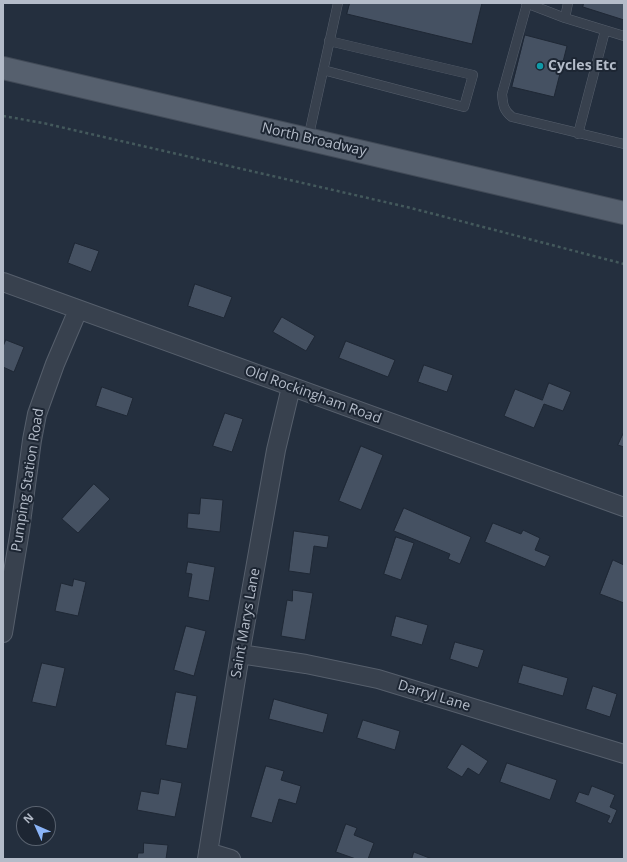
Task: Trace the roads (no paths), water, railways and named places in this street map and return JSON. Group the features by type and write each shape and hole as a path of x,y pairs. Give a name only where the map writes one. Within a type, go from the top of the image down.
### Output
{"main road":[{"name":"North Broadway","path":"3,68 624,213"}],"street":[{"name":"Old Rockingham Road","path":"3,282 624,507"},
{"name":"Pumping Station Road","path":"3,633 37,414 52,370 78,310"},
{"name":"Saint Marys Lane","path":"208,856 240,654 276,450 291,387"},
{"name":"Darryl Lane","path":"240,654 306,664 378,679 624,754"},
{"path":"208,856 231,859"}],"lane":[{"path":"308,139 338,3"},
{"path":"624,36 565,18 526,3 502,94 502,103 506,112 512,117 624,144"},
{"path":"565,18 568,3"},
{"path":"578,134 605,31"},
{"path":"324,70 464,107 473,75 329,41"}],"place":[{"name":"Cycles Etc","path":"540,66"}]}
